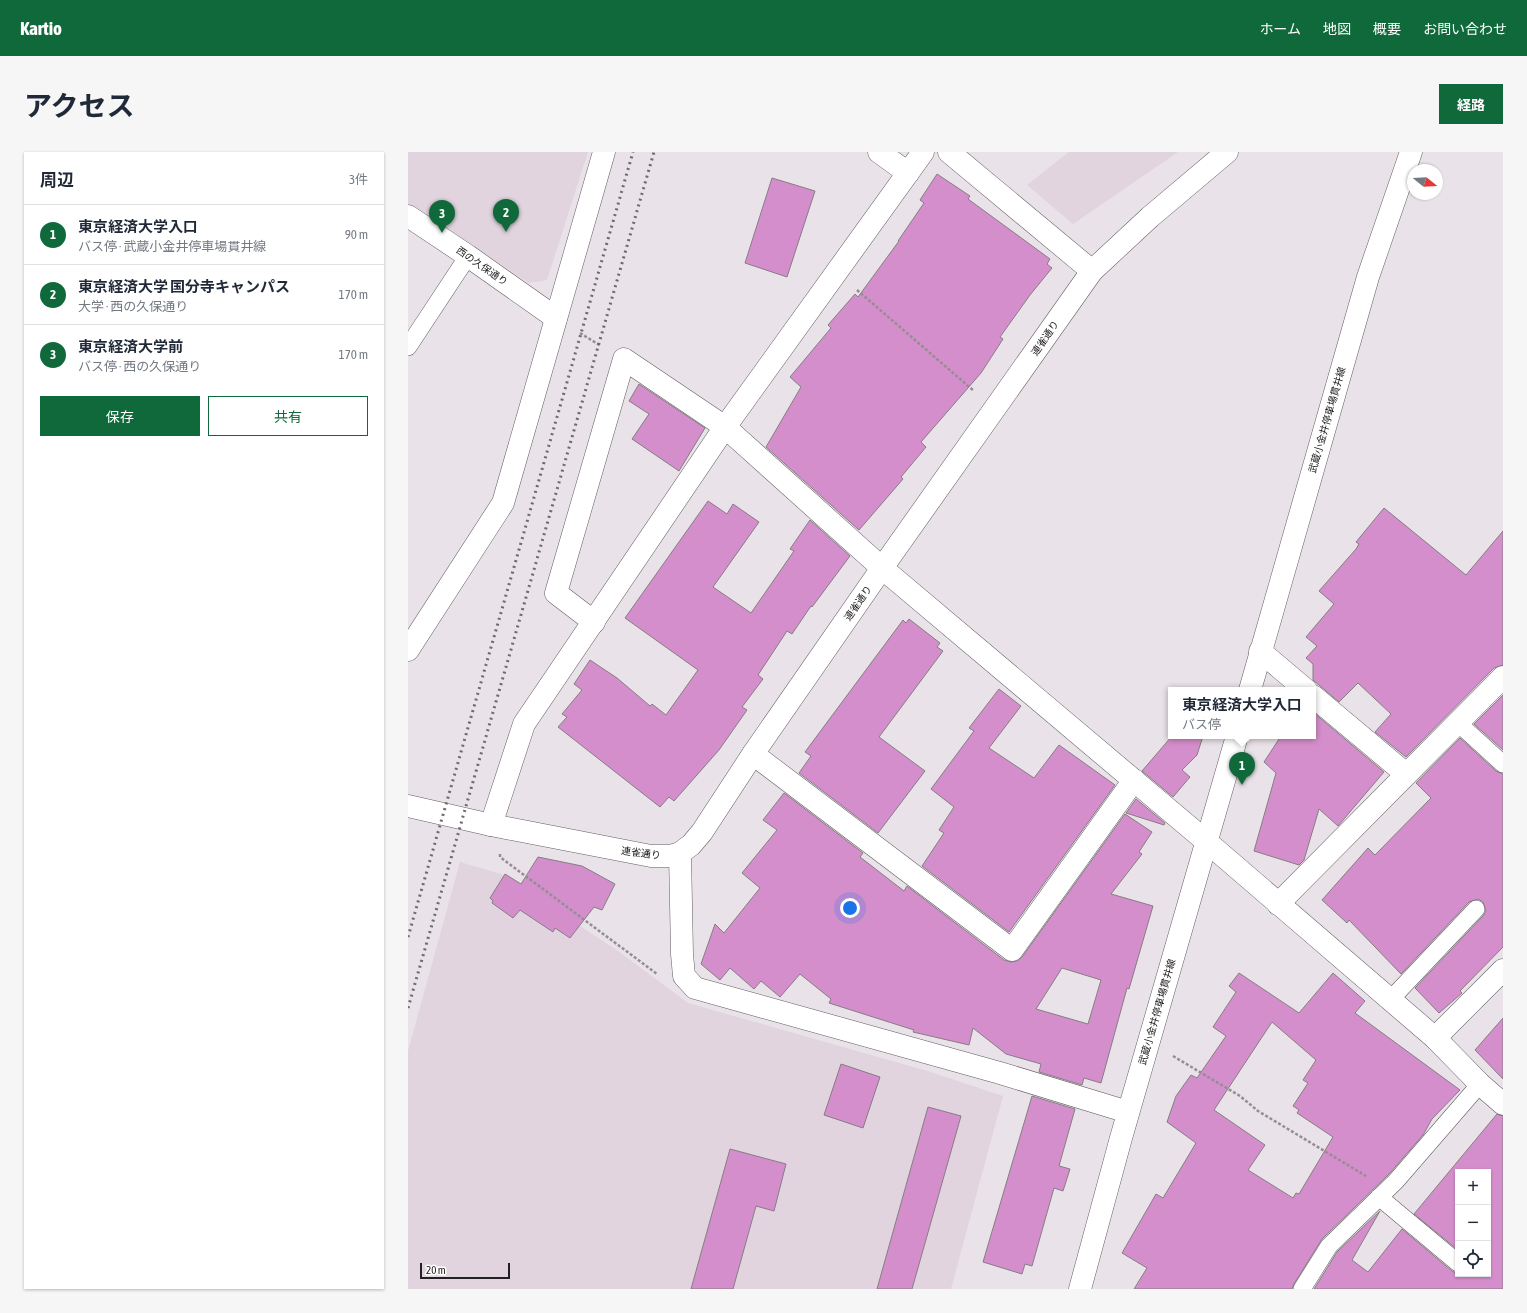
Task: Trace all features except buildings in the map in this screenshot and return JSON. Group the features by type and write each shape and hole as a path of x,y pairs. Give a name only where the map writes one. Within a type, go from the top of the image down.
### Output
{"street":[{"path":"408,650 503,503 604,152"},
{"path":"879,152 908,173"},
{"path":"491,825 524,724 725,427 923,152"},
{"path":"949,152 1092,271"},
{"name":"連雀通り","path":"408,806 491,825 651,856 670,856 680,853 692,845 882,568 1092,271 1150,216 1227,152"},
{"name":"武蔵小金井停車場貫井線","path":"1251,687 1368,276 1411,152"},
{"name":"西の久保通り","path":"408,216 556,318"},
{"path":"594,622 556,593 624,360 725,427 882,568 1207,842 1435,1038 1480,1084 1503,1104"},
{"path":"1260,651 1302,687"},
{"path":"1278,904 1503,677"},
{"path":"1316,699 1406,774"},
{"name":"武蔵小金井停車場貫井線","path":"1082,1288 1128,1112 1236,739"},
{"path":"753,754 1012,950 1134,780"},
{"path":"680,853 682,954 684,976 695,988 1000,1073 1128,1112"},
{"path":"1435,1038 1503,970"}],"lane":[{"path":"408,347 468,256"},
{"path":"1457,722 1503,764"},
{"path":"1390,1000 1476,909"},
{"path":"1302,1289 1329,1246 1383,1193 1480,1084"},
{"path":"1383,1193 1455,1260"}],"path":[{"path":"837,272 995,410"},
{"path":"556,318 624,360"},
{"path":"491,825 501,845 500,857 670,984 684,976"},
{"path":"1173,1056 1240,1096 1258,1111 1383,1193"}],"shaded area":[{"path":"408,152 588,152 547,280 529,283 408,204"},
{"path":"1069,152 1178,152 1073,224 1027,185"},
{"path":"460,862 501,874 618,951 688,1003 931,1072 1003,1096 951,1289 408,1289 408,1051"}],"railway":[{"path":"408,937 633,152"},
{"path":"408,1008 654,152"}],"place":[{"name":"東京経済大学 国分寺キャンパス","path":"506,232"},
{"name":"東京経済大学前","path":"442,233"},
{"name":"東京経済大学入口","path":"1242,785"}]}
